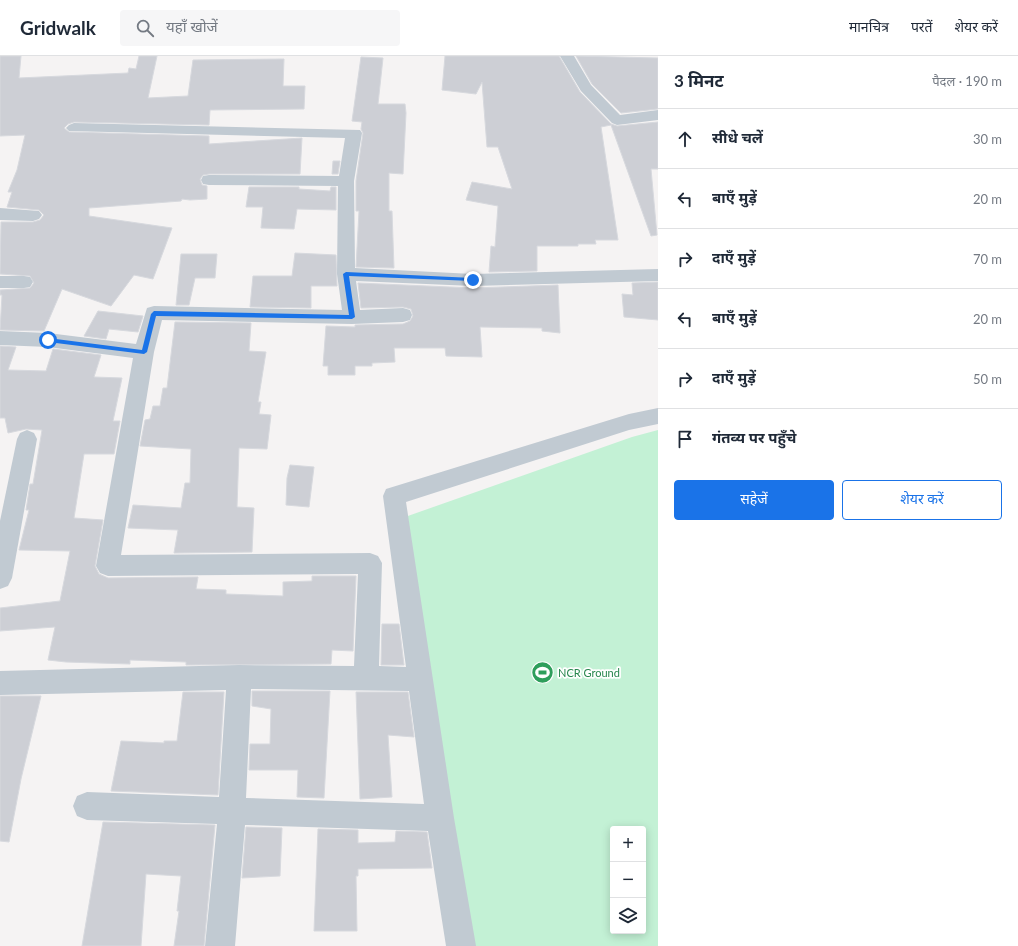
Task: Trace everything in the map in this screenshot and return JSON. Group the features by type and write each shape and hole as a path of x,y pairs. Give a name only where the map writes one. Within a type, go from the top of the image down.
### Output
{"street":[{"path":"566,56 574,66 576,74 597,103 618,120 631,117 658,115"},
{"path":"74,128 354,133 346,180 346,274 352,317"},
{"path":"209,180 346,180"},
{"path":"0,214 33,215"},
{"path":"346,274 473,280 658,275"},
{"path":"0,282 24,282"},
{"path":"366,679 370,563 108,566 144,352 154,314 352,317 403,315"},
{"path":"0,338 48,340 144,352"},
{"path":"461,946 440,818 394,496 621,424 658,416"},
{"path":"0,578 27,439"},
{"path":"220,946 232,811 239,677"},
{"path":"0,682 239,677 421,679"},
{"path":"87,806 440,818"}],"green space":[{"name":"NCR Ground","path":"658,430 658,946 464,946 405,517 632,437"}],"building":[{"path":"0,56 21,56 19,78 128,73 129,68 136,69 139,56 157,56 148,98 188,96 193,60 284,59 283,86 305,86 304,109 210,110 209,125 74,122 68,124 64,128 69,132 209,136 209,144 302,138 300,174 209,174 203,175 200,179 202,185 207,186 207,199 182,199 181,201 89,208 89,216 172,228 153,279 134,275 111,306 62,289 44,331 0,330 2,295 0,295 0,290 30,288 34,283 30,276 0,274 1,222 33,222 40,220 44,215 39,210 7,207 12,192 8,192 17,170 25,135 0,136"},
{"path":"445,56 559,56 580,92 611,124 617,126 658,122 658,169 651,169 657,235 651,236 611,125 601,127 618,240 595,240 596,244 578,244 578,246 537,246 537,271 489,272 491,246 495,247 498,206 466,200 472,182 512,189 498,147 487,147 482,82 476,94 442,90"},
{"path":"576,56 658,58 658,109 621,113 592,84"},
{"path":"361,57 383,58 378,104 405,104 406,113 403,174 389,173 389,211 392,211 394,268 356,267 359,211 356,211 356,181 363,133 361,129 362,122 352,121"},
{"path":"333,161 340,161 338,174 332,174"},
{"path":"249,187 299,187 299,189 330,191 331,187 336,187 336,210 297,209 294,229 261,228 263,207 246,207"},
{"path":"295,253 336,255 337,286 311,286 311,308 250,307 253,276 292,276"},
{"path":"181,254 217,254 215,278 195,278 189,305 176,305"},
{"path":"658,282 658,320 624,317 622,294 633,295 632,283"},
{"path":"358,283 473,288 558,285 560,333 542,331 542,328 480,327 482,357 446,356 445,348 394,348 395,362 372,363 372,366 355,366 355,375 328,375 328,366 323,366 326,326 355,327 355,325 403,324 410,321 413,316 411,309 403,307 361,308"},
{"path":"98,311 143,316 138,332 109,329 106,339 84,336"},
{"path":"175,322 251,323 249,351 266,352 258,402 261,402 259,414 271,415 267,449 239,448 237,507 254,508 252,552 174,553 178,530 128,528 133,505 181,508 185,483 190,483 191,449 140,446 145,420 150,419 153,406 160,406 163,388 167,388"},
{"path":"0,346 16,347 8,370 46,371 53,349 101,355 94,377 122,378 113,421 120,421 114,454 84,454 74,518 103,520 95,566 99,574 108,578 198,577 196,589 226,590 226,594 283,596 283,582 312,581 312,576 356,576 353,651 332,650 331,664 186,665 186,662 130,660 130,664 66,662 48,660 55,627 0,631 0,608 60,601 70,551 19,550 29,510 26,510 30,484 33,484 42,430 26,429 8,433 5,418 0,418"},
{"path":"290,465 314,467 309,507 286,505 287,478"},
{"path":"382,624 399,624 404,665 381,665"},
{"path":"252,691 330,691 324,798 297,797 298,770 249,770 250,744 270,744 271,709 252,706"},
{"path":"183,692 224,692 218,795 111,791 121,741 164,743 164,741 177,741"},
{"path":"356,692 408,692 414,737 388,735 392,797 360,799"},
{"path":"0,696 41,696 21,779 9,842 0,841"},
{"path":"103,822 215,825 204,946 174,946 179,911 177,911 181,876 146,874 141,946 82,946"},
{"path":"246,827 282,828 280,876 242,878"},
{"path":"318,829 358,830 358,843 395,842 396,831 427,832 432,868 358,869 358,876 356,876 357,931 314,931"}],"place":[{"name":"NCR Ground","path":"542,673"}],"route":[{"path":"48,340 144,352 154,314 352,317 346,274 473,280"}]}
